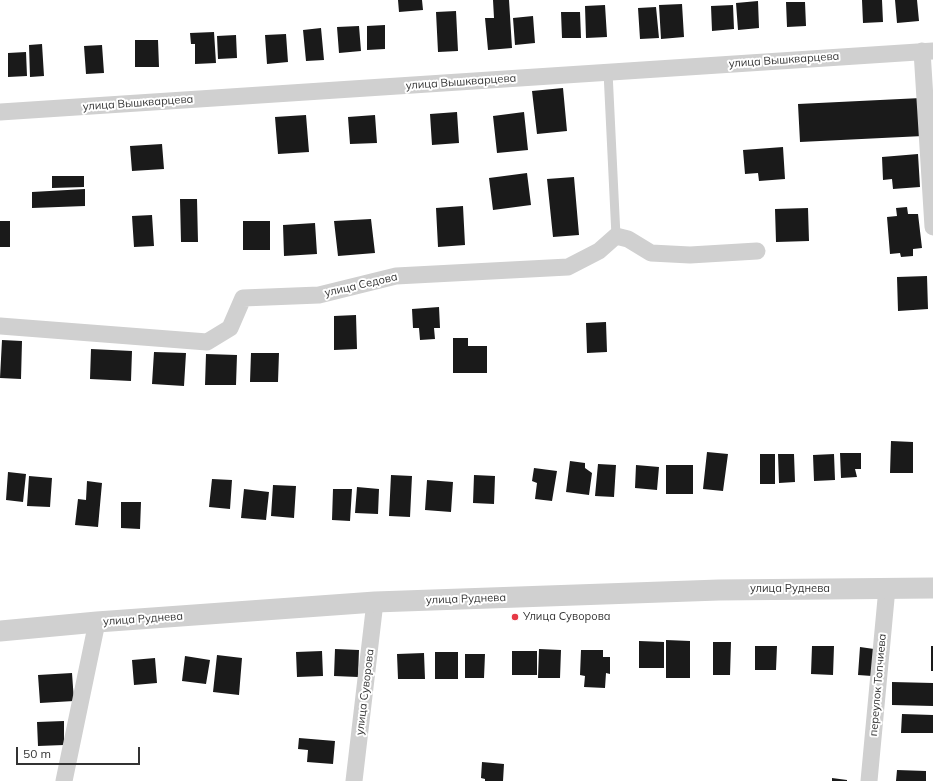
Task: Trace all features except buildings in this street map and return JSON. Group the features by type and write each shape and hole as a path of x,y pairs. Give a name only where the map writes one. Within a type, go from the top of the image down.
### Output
{"street":[{"name":"улица Вышкварцева","path":"0,112 927,51 933,226"},
{"path":"616,236 628,239 651,253 690,256 757,251"},
{"name":"улица Седова","path":"0,326 207,342 230,328 243,298 319,295 396,276 568,267 599,251 616,236"},
{"name":"переулок Топчиева","path":"869,781 887,588"},
{"name":"улица Руднева","path":"0,631 97,622 375,602 719,590 933,588"},
{"name":"улица Суворова","path":"354,781 375,602"},
{"path":"64,781 97,622"}],"lane":[{"path":"608,72 616,236"}],"place":[{"name":"Улица Суворова","path":"515,617"}]}
